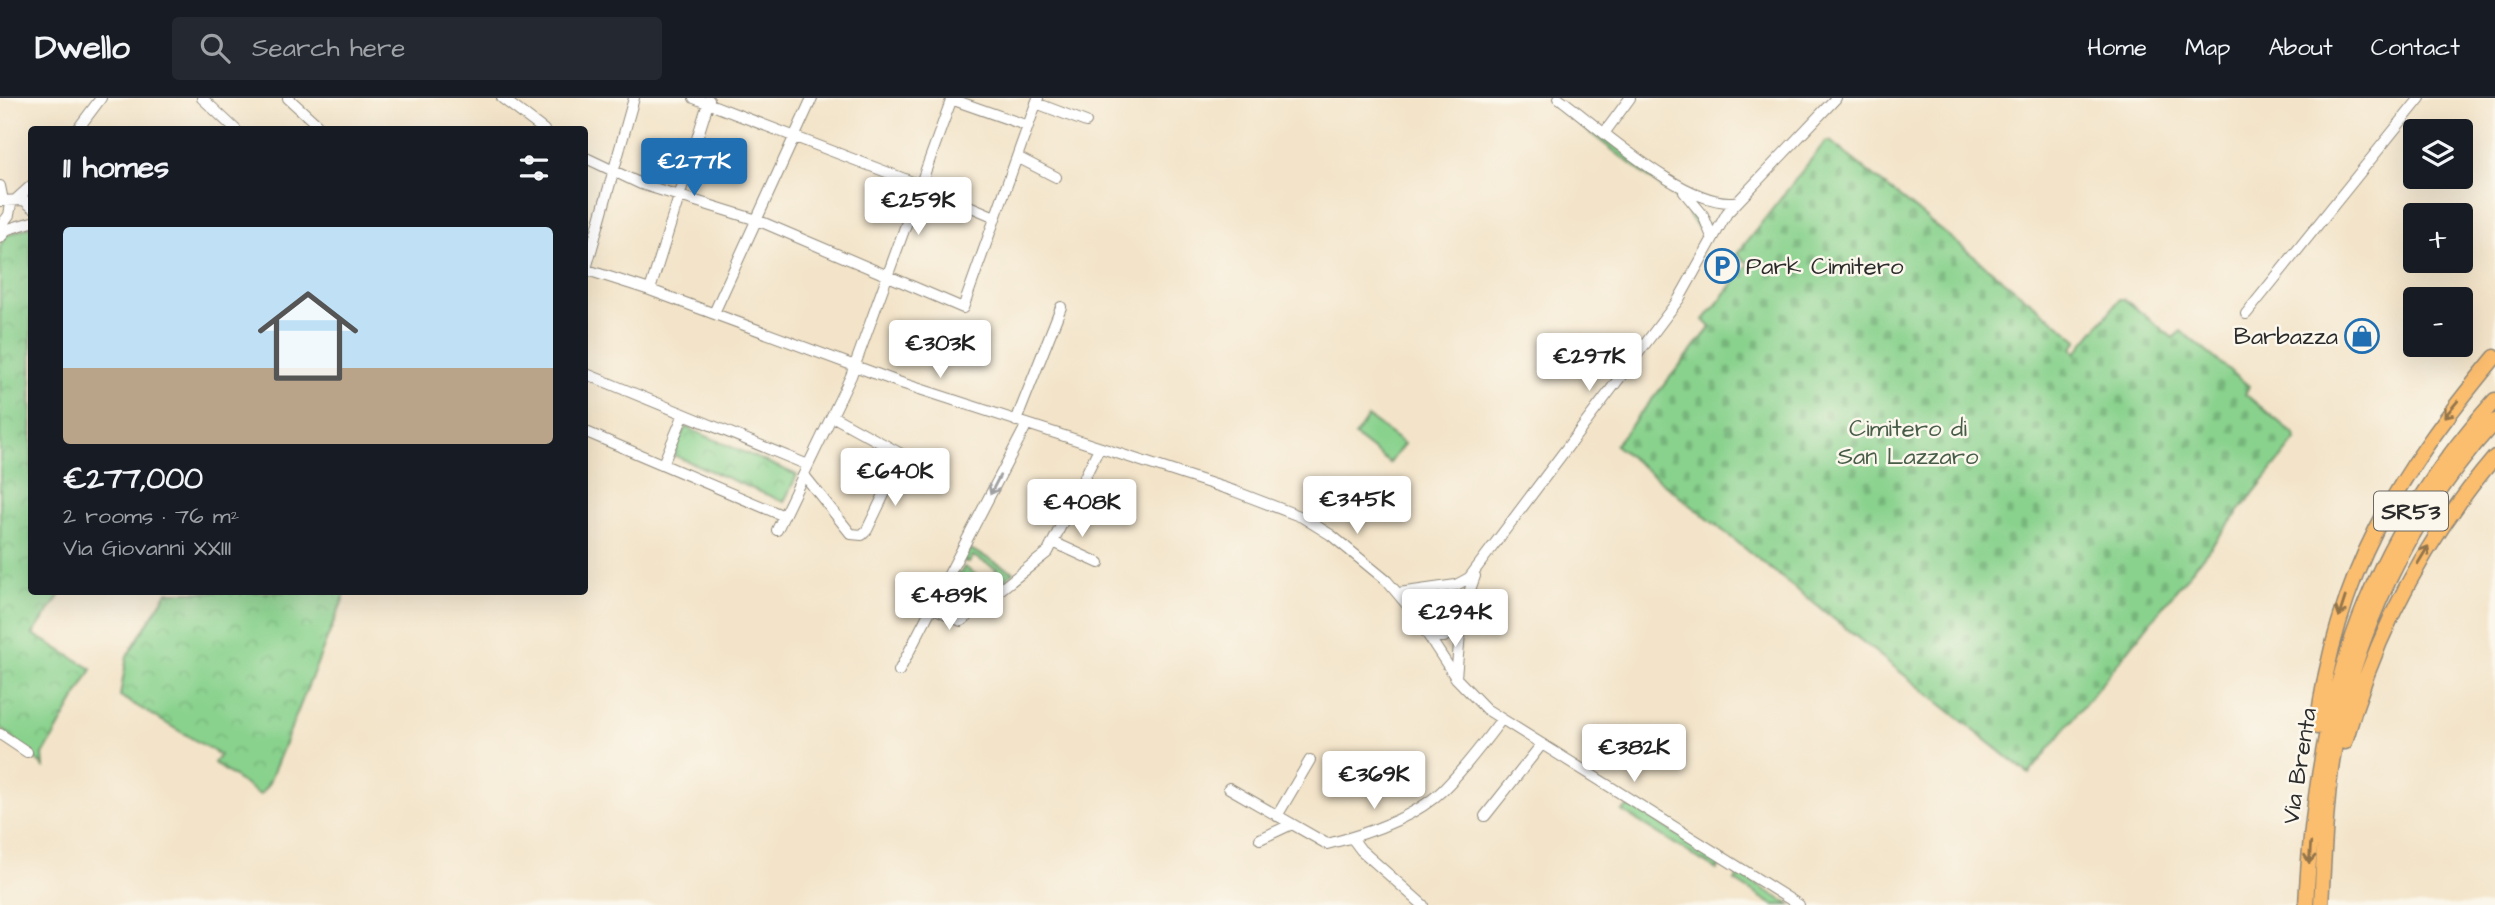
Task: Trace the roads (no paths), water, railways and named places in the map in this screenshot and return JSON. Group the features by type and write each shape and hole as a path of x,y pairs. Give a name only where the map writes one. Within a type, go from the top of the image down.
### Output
{"highway":[{"path":"2321,800 2313,760 2320,705 2340,614 2351,582 2382,512 2408,471 2443,420 2495,357"},
{"name":"SR53","path":"2358,639 2383,559 2402,525 2446,458 2495,400"},
{"name":"SR53","path":"2358,639 2414,532 2457,466 2495,421"},
{"path":"2321,800 2356,701 2403,594 2436,535 2495,457"},
{"name":"Via Brenta","path":"2306,905 2321,800 2328,718 2358,639"},
{"name":"Via Brenta","path":"2321,800 2321,905"}],"street":[{"path":"81,126 101,98"},
{"path":"202,98 232,126"},
{"path":"288,98 319,126"},
{"path":"502,98 539,126"},
{"path":"588,259 634,98"},
{"path":"694,98 709,101 995,217"},
{"path":"714,313 811,98"},
{"path":"776,530 854,366 952,98 1028,126"},
{"path":"1559,98 1682,189 1714,202 1738,201"},
{"path":"1605,132 1630,98"},
{"path":"1456,678 1461,619 1468,592 1484,561 1679,299 1723,218 1836,98"},
{"path":"2246,314 2420,98"},
{"path":"650,290 709,101"},
{"path":"588,159 613,172 678,196 757,220 963,308 1037,101 1086,122"},
{"path":"1017,157 1056,177"},
{"path":"0,186 1,203 9,214 27,221"},
{"path":"0,227 9,214 11,204 28,189"},
{"path":"1682,189 1703,215 1712,237"},
{"path":"1,203 24,200 28,204"},
{"path":"1714,202 1723,218"},
{"path":"1703,215 1723,218"},
{"path":"0,238 27,221"},
{"path":"588,270 714,313 854,366 1290,511 1331,536 1399,593 1456,678 1478,703 1799,905"},
{"path":"899,671 1021,423 1061,307"},
{"path":"588,375 684,414 806,470 851,534 862,535 867,530 903,455 832,416"},
{"path":"663,464 684,414"},
{"path":"588,433 784,516"},
{"path":"932,607 961,621 1048,552 1099,448"},
{"path":"1053,542 1099,563"},
{"path":"1399,593 1460,584 1484,561"},
{"path":"1429,637 1448,635 1461,619"},
{"path":"1228,788 1327,844 1352,838 1412,811 1441,792 1502,720"},
{"path":"0,734 27,752"},
{"path":"1485,816 1542,744"},
{"path":"1277,816 1310,761"},
{"path":"1260,839 1292,824"},
{"path":"1352,838 1361,850 1423,905"}],"place":[{"name":"Park Cimitero","path":"1722,266"},
{"name":"Barbazza","path":"2362,336"}],"park label":[{"name":"Cimitero di San Lazzaro","path":"1908,442"}]}
